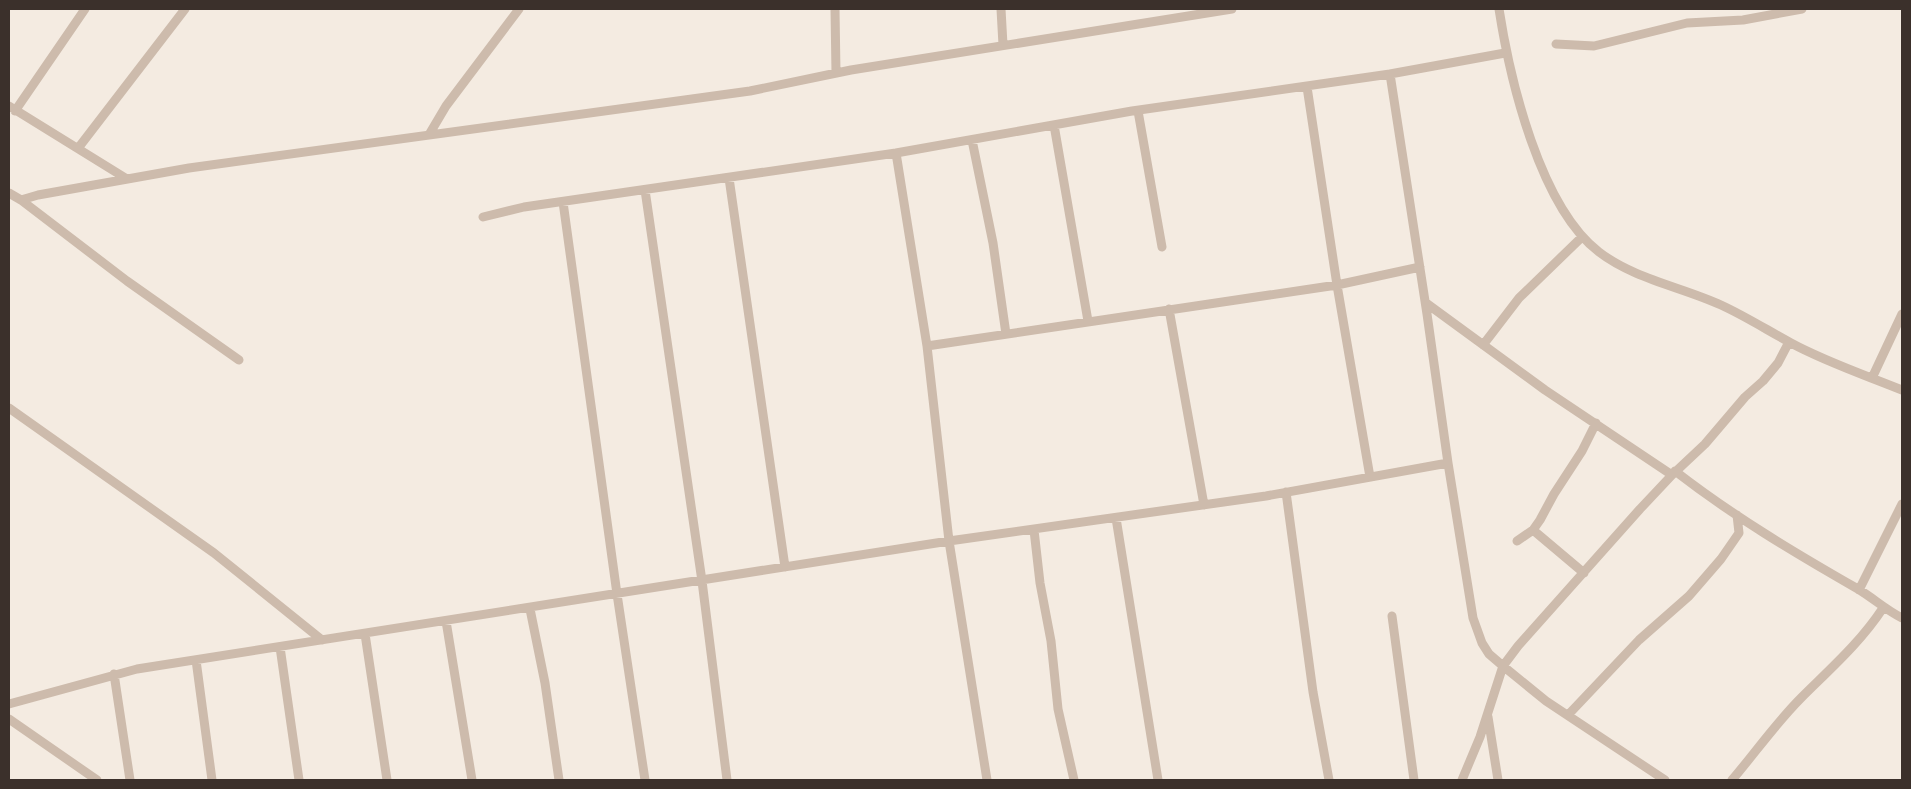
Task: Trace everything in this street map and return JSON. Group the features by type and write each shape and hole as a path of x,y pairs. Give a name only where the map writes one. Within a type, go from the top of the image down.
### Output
{"street":[{"path":"85,9 12,108 79,147 127,179"},
{"path":"79,147 186,9"},
{"path":"430,133 446,106 519,9"},
{"path":"835,9 836,73"},
{"path":"1001,9 1003,45"},
{"path":"21,200 127,179 430,133 750,91 836,73 1232,9"},
{"path":"1498,9 1505,53 1524,119 1557,203 1582,237 1600,253 1624,267 1704,297 1753,320 1790,342 1902,390"},
{"path":"1556,44 1594,46 1687,23 1744,20 1802,9"},
{"path":"483,217 524,208 896,153 1138,110 1390,74 1505,53"},
{"path":"1390,74 1473,618 1482,643 1489,654 1546,701 1665,780"},
{"path":"1307,87 1337,285 1370,477"},
{"path":"1138,110 1162,247"},
{"path":"1054,125 1088,321"},
{"path":"972,140 993,242 1006,334"},
{"path":"896,153 927,346 949,541 987,780"},
{"path":"729,178 785,567"},
{"path":"645,190 702,581 726,780"},
{"path":"9,193 21,200 127,281 239,360"},
{"path":"563,202 617,594 646,780"},
{"path":"1483,345 1519,298 1582,237"},
{"path":"927,346 1169,308 1337,285 1420,267"},
{"path":"1426,303 1545,390 1806,561 1858,590 1883,608 1902,618"},
{"path":"1169,308 1204,505"},
{"path":"1872,378 1902,314"},
{"path":"1462,780 1488,714 1503,666 1518,646 1673,473 1705,444 1778,363 1790,342"},
{"path":"9,408 214,553 322,640"},
{"path":"1516,542 1533,530 1582,451 1596,423"},
{"path":"9,704 114,674 196,660 949,541 1204,505 1448,463"},
{"path":"1286,492 1313,692 1329,780"},
{"path":"1858,590 1902,504"},
{"path":"1568,715 1639,640 1689,596 1721,560 1739,533 1740,523 1737,514"},
{"path":"1116,518 1158,780"},
{"path":"1034,530 1058,709 1074,780"},
{"path":"1533,530 1584,573"},
{"path":"530,608 545,683 559,780"},
{"path":"1732,780 1800,699 1833,669 1871,626 1883,608"},
{"path":"1392,616 1414,780"},
{"path":"446,621 472,780"},
{"path":"365,634 387,780"},
{"path":"280,647 299,780"},
{"path":"196,660 212,780"},
{"path":"114,674 130,780"},
{"path":"1488,714 1498,780"},
{"path":"9,719 97,780"}]}
